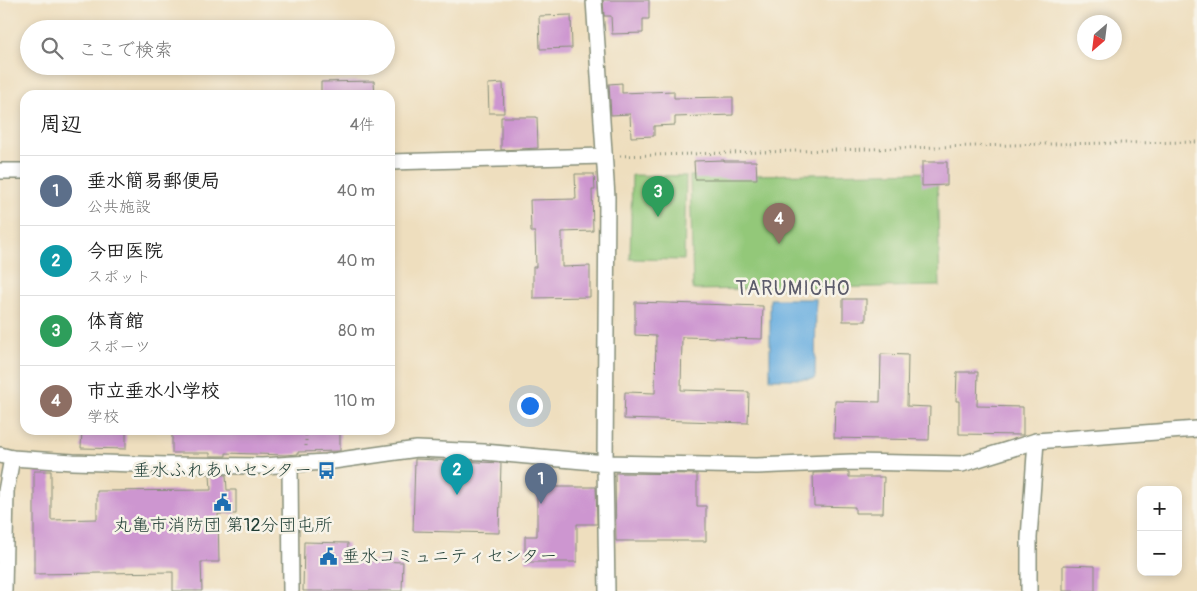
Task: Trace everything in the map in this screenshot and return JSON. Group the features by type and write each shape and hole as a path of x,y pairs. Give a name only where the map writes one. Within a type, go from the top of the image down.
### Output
{"street":[{"path":"594,0 607,197 606,591"},
{"path":"395,162 604,156"},
{"path":"0,171 20,171"},
{"path":"4,591 6,457 166,465 290,465 326,462 417,448 605,462 756,466 852,462 962,464 1036,441 1197,429"},
{"path":"1028,591 1028,538 1036,441"},
{"path":"290,465 291,591"}],"path":[{"path":"604,156 1046,144 1197,142"}],"green space":[{"path":"937,172 940,286 693,290 690,176"},
{"path":"632,175 686,176 684,260 630,259"}],"water":[{"path":"770,299 816,299 815,379 770,379"}],"building":[{"path":"603,0 649,0 649,19 643,19 643,33 612,34 611,16 604,16"},
{"path":"571,15 572,48 540,49 539,16"},
{"path":"374,81 375,90 321,90 321,82"},
{"path":"503,83 504,113 489,113 488,84"},
{"path":"622,83 622,93 674,91 674,98 733,97 733,115 675,117 675,125 654,126 654,136 631,137 630,114 611,115 609,84"},
{"path":"501,117 537,117 538,148 501,150"},
{"path":"694,161 756,161 757,179 695,179"},
{"path":"922,162 947,162 947,185 922,186"},
{"path":"575,174 594,174 595,190 592,190 593,231 562,232 562,267 590,266 590,297 533,298 533,267 536,267 535,232 531,232 530,200 576,199"},
{"path":"843,299 866,299 866,321 843,321"},
{"path":"635,302 763,306 762,339 682,337 681,390 749,392 748,423 624,419 625,392 655,393 656,336 635,335"},
{"path":"881,354 908,355 907,406 930,407 929,440 834,438 835,401 880,402"},
{"path":"957,372 978,372 977,406 1023,407 1023,435 959,434 959,401 956,401"},
{"path":"82,435 126,435 126,449 81,448"},
{"path":"172,435 340,435 340,451 298,452 298,454 285,455 226,453 226,456 210,456 210,453 172,453"},
{"path":"415,459 501,463 499,533 413,531"},
{"path":"34,471 51,471 51,520 97,519 97,491 211,490 210,475 226,475 227,490 236,490 236,514 218,514 219,562 201,562 202,591 173,591 173,572 34,574"},
{"path":"849,472 849,477 884,477 883,513 855,513 855,507 814,506 813,473"},
{"path":"615,473 697,474 697,506 706,506 706,541 616,541"},
{"path":"537,487 596,487 597,524 577,524 577,562 525,562 525,536 537,536"},
{"path":"304,542 348,543 347,560 403,562 402,591 303,591"},
{"path":"1063,565 1095,566 1095,591 1063,591"}],"place":[{"name":"体育館","path":"658,217"},
{"name":"市立垂水小学校","path":"779,244"},
{"name":"垂水ふれあいセンター","path":"326,470"},
{"name":"今田医院","path":"457,495"},
{"name":"丸亀市消防団 第12分団屯所","path":"223,502"},
{"name":"垂水簡易郵便局","path":"541,504"},
{"name":"垂水コミュニティセンター","path":"328,556"}],"district":[{"name":"TARUMICHO","path":"793,288"}]}
